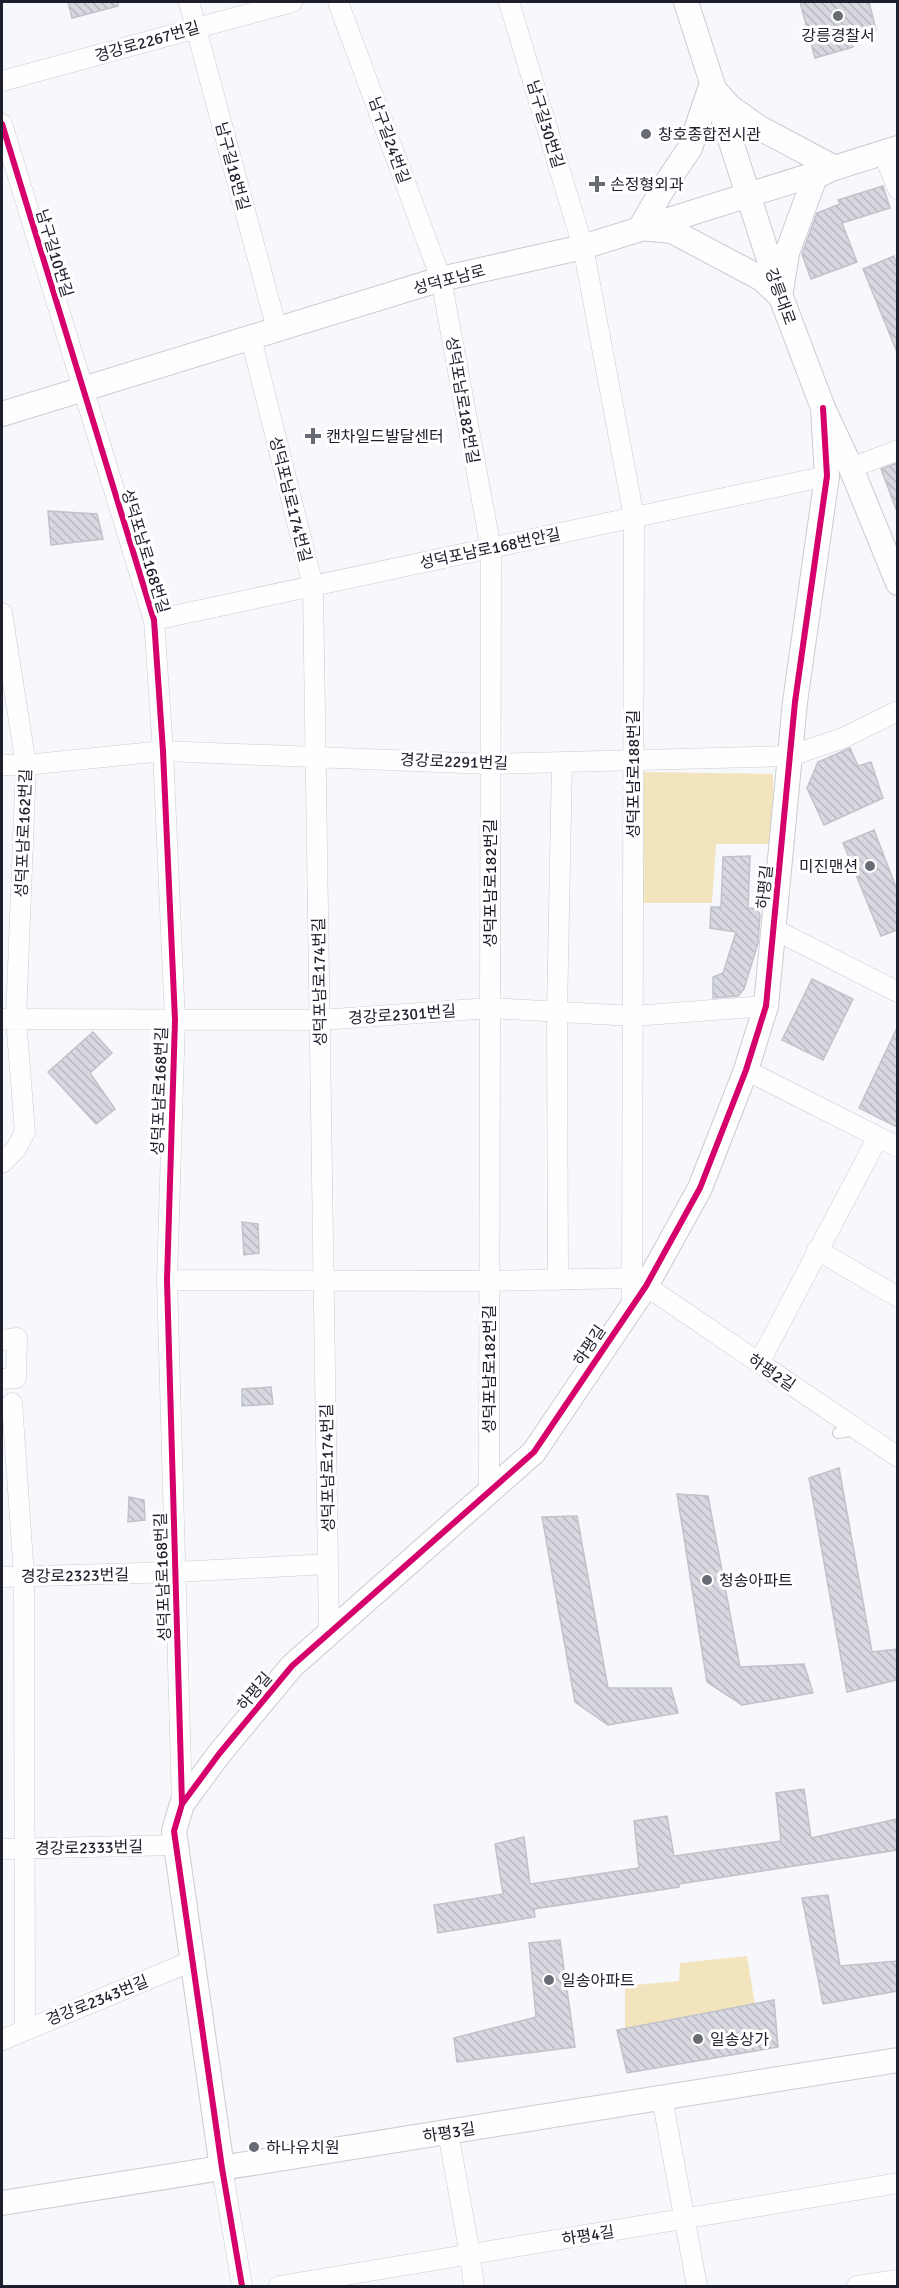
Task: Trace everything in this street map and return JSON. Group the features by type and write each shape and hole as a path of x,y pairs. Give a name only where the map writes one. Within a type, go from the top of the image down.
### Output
{"street":[{"name":"남구길18번길","path":"189,2 277,330"},
{"name":"경강로2267번길","path":"2,81 292,2"},
{"name":"남구길24번길","path":"338,2 441,279"},
{"name":"남구길30번길","path":"509,2 583,247"},
{"name":"강릉대로","path":"686,2 711,86 781,297 823,408 851,468 897,583"},
{"path":"781,297 762,279 672,231 640,228 666,182 690,148 711,86 730,107 758,127 835,168"},
{"name":"남구길10번길","path":"2,124 82,389"},
{"name":"성덕포남로","path":"2,414 441,279 583,247 890,150"},
{"path":"890,150 897,189"},
{"path":"781,297 787,253 814,177 835,168"},
{"name":"성덕포남로188번길","path":"583,247 634,517 633,1016 639,1282"},
{"name":"성덕포남로182번길","path":"441,279 491,549 489,1492"},
{"name":"성덕포남로174번길","path":"251,339 313,586 329,1634"},
{"name":"성덕포남로168번길","path":"82,389 154,620 163,752 175,1020 167,1280 182,1804"},
{"name":"하평길","path":"222,2168 174,1831 182,1804 219,1754 292,1666 534,1452 632,1306 639,1282 700,1188 746,1070 766,1006 795,702 826,476 823,408"},
{"path":"851,468 897,450"},
{"name":"성덕포남로168번안길","path":"154,620 826,476"},
{"name":"성덕포남로162번길","path":"2,613 26,765 9,1019 25,1132 16,1149 2,1163"},
{"name":"경강로2291번길","path":"2,765 26,765 163,752 490,764 790,756 843,738 897,711"},
{"path":"558,1280 557,1011 562,762"},
{"path":"773,929 897,992"},
{"name":"경강로2301번길","path":"9,1019 320,1020 490,1008 633,1016 766,1006"},
{"path":"746,1070 897,1147"},
{"path":"759,1363 878,1137"},
{"path":"817,1250 897,1297"},
{"path":"167,1280 639,1282"},
{"name":"하평2길","path":"639,1282 759,1363 847,1431 897,1457"},
{"path":"2,1340 17,1338 16,1378 2,1379"},
{"path":"12,1403 24,1576 25,2030"},
{"name":"경강로2323번길","path":"2,1577 176,1572 328,1563"},
{"name":"경강로2333번길","path":"2,1849 176,1845"},
{"name":"경강로2343번길","path":"2,2040 192,1961"},
{"name":"하평3길","path":"2,2203 897,2060"},
{"path":"662,2098 697,2286"},
{"path":"448,2132 474,2286"},
{"path":"222,2168 242,2286"},
{"name":"하평4길","path":"279,2286 897,2183"},
{"path":"857,2286 897,2280"}],"shaded area":[{"path":"643,772 773,774 773,844 716,844 712,903 642,903"},
{"path":"747,1956 755,2005 625,2028 625,1986 679,1981 680,1963"}],"building":[{"path":"68,2 118,2 118,6 72,18"},
{"name":"강릉경찰서","path":"800,2 869,2 876,30 851,36 853,47 815,58"},
{"path":"883,186 890,208 842,223 857,262 811,279 802,254 817,213 840,204 838,200"},
{"path":"894,256 897,265 897,352 863,269"},
{"path":"897,463 897,508 896,509 881,469"},
{"path":"48,511 97,514 103,539 51,545"},
{"path":"850,748 858,766 871,762 883,798 824,825 807,788 818,762"},
{"name":"미진맨션","path":"874,830 897,890 897,930 881,936 843,843"},
{"path":"750,856 748,908 757,909 760,915 758,943 744,989 738,996 713,998 713,977 723,973 736,932 710,928 711,907 721,907 723,857"},
{"path":"812,979 853,999 823,1060 782,1040"},
{"path":"897,1028 897,1127 859,1108"},
{"path":"93,1032 112,1053 90,1073 115,1109 96,1124 48,1072"},
{"path":"242,1222 258,1224 259,1253 244,1255"},
{"path":"271,1387 273,1404 242,1406 242,1389"},
{"name":"청송아파트","path":"839,1468 872,1652 897,1649 897,1680 847,1692 809,1478"},
{"name":"청송아파트","path":"677,1494 708,1496 740,1667 804,1664 813,1693 742,1705 707,1682"},
{"path":"129,1497 144,1500 145,1520 128,1522"},
{"path":"577,1516 608,1688 671,1688 678,1713 608,1725 575,1702 542,1517"},
{"path":"804,1789 811,1838 897,1819 897,1850 534,1909 535,1917 438,1933 434,1905 503,1894 495,1844 524,1837 530,1884 639,1868 634,1821 667,1816 674,1856 781,1841 776,1793"},
{"path":"828,1895 840,1966 897,1961 897,1991 823,2004 802,1898"},
{"name":"일송아파트","path":"560,1940 575,2047 457,2062 454,2038 536,2017 529,1943"},
{"name":"일송상가","path":"774,2000 778,2047 627,2073 617,2030"}],"cycle path":[{"path":"2,124 154,620 163,751 175,1020 167,1280 182,1804"},
{"path":"242,2286 222,2168 174,1831 182,1804 219,1754 292,1666 534,1452 646,1286 700,1188 746,1070 766,1006 795,702 827,476 823,408"}],"place":[{"name":"강릉경찰서","path":"838,16"},
{"name":"창호종합전시관","path":"646,134"},
{"name":"손정형외과","path":"597,184"},
{"name":"캔차일드발달센터","path":"313,436"},
{"name":"미진맨션","path":"870,866"},
{"name":"청송아파트","path":"707,1580"},
{"name":"일송아파트","path":"549,1980"},
{"name":"일송상가","path":"698,2039"},
{"name":"하나유치원","path":"254,2147"}]}
